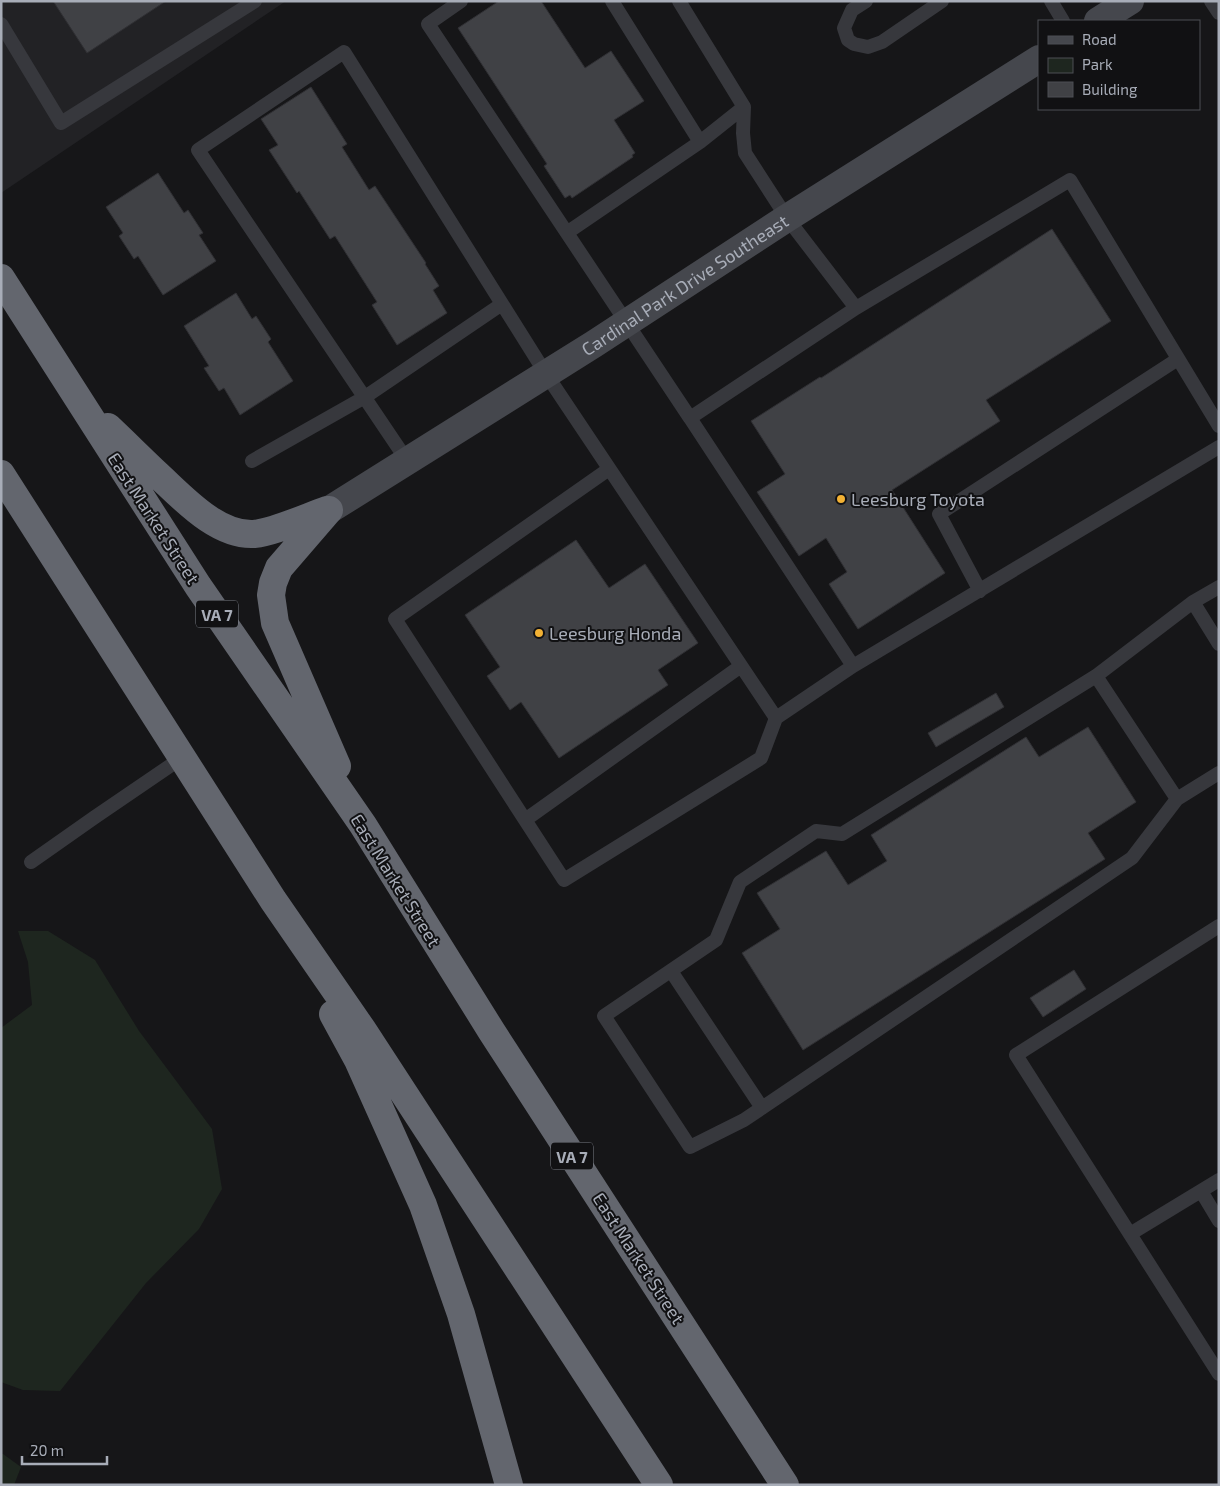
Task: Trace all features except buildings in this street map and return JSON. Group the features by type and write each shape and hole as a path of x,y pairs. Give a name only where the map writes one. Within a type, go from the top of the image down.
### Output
{"highway":[{"name":"East Market Street","path":"1,278 198,586 363,825 492,1032 786,1485"},
{"path":"78,398 195,510 214,522 244,533 262,533 330,510"},
{"path":"1,474 273,900 362,1029 659,1485"},
{"path":"330,510 279,568 272,583 271,606 275,623 363,825"},
{"path":"273,900 358,1060 423,1205 461,1314 509,1485"}],"street":[{"path":"1100,20 1130,1"},
{"name":"Cardinal Park Drive Southeast","path":"330,510 627,323 787,218 1038,60"}],"lane":[{"path":"1,24 61,123 255,1"},
{"path":"461,1 428,24 568,232 853,666"},
{"path":"612,1 700,142"},
{"path":"679,1 744,108 743,133 745,153 787,218 856,308"},
{"path":"866,1 852,10 844,28 848,40 854,44 868,47 882,42 942,1"},
{"path":"1052,1 1062,20"},
{"path":"1211,1 1219,13"},
{"path":"408,462 198,150 344,52 546,374 776,718"},
{"path":"568,232 700,142 744,108"},
{"path":"690,418 856,308 1070,180 1219,426"},
{"path":"252,461 365,397 502,304"},
{"path":"980,591 939,514 1178,359"},
{"path":"609,468 395,619 564,880 761,758 776,718 853,666 1219,447"},
{"path":"1219,587 1193,602 1096,676 842,834 816,830 740,882 716,940 604,1016 690,1147 744,1120 1132,858 1177,799 1219,773"},
{"path":"1193,602 1219,644"},
{"path":"525,820 741,666"},
{"path":"1096,676 1177,799"},
{"path":"31,862 183,757"},
{"path":"1219,926 1016,1055 1219,1374"},
{"path":"672,971 762,1108"},
{"path":"1130,1234 1219,1180"},
{"path":"1201,1191 1219,1221"}],"shaded area":[{"path":"1,1 286,1 1,193"}],"green space":[{"path":"18,931 48,931 95,960 139,1031 212,1129 222,1189 199,1229 146,1283 60,1391 23,1390 1,1382 1,1028 32,1005 28,962"},
{"path":"1,1454 21,1467 14,1485 1,1485"}],"place":[{"name":"Leesburg Toyota","path":"841,499"},
{"name":"Leesburg Honda","path":"539,633"}]}
